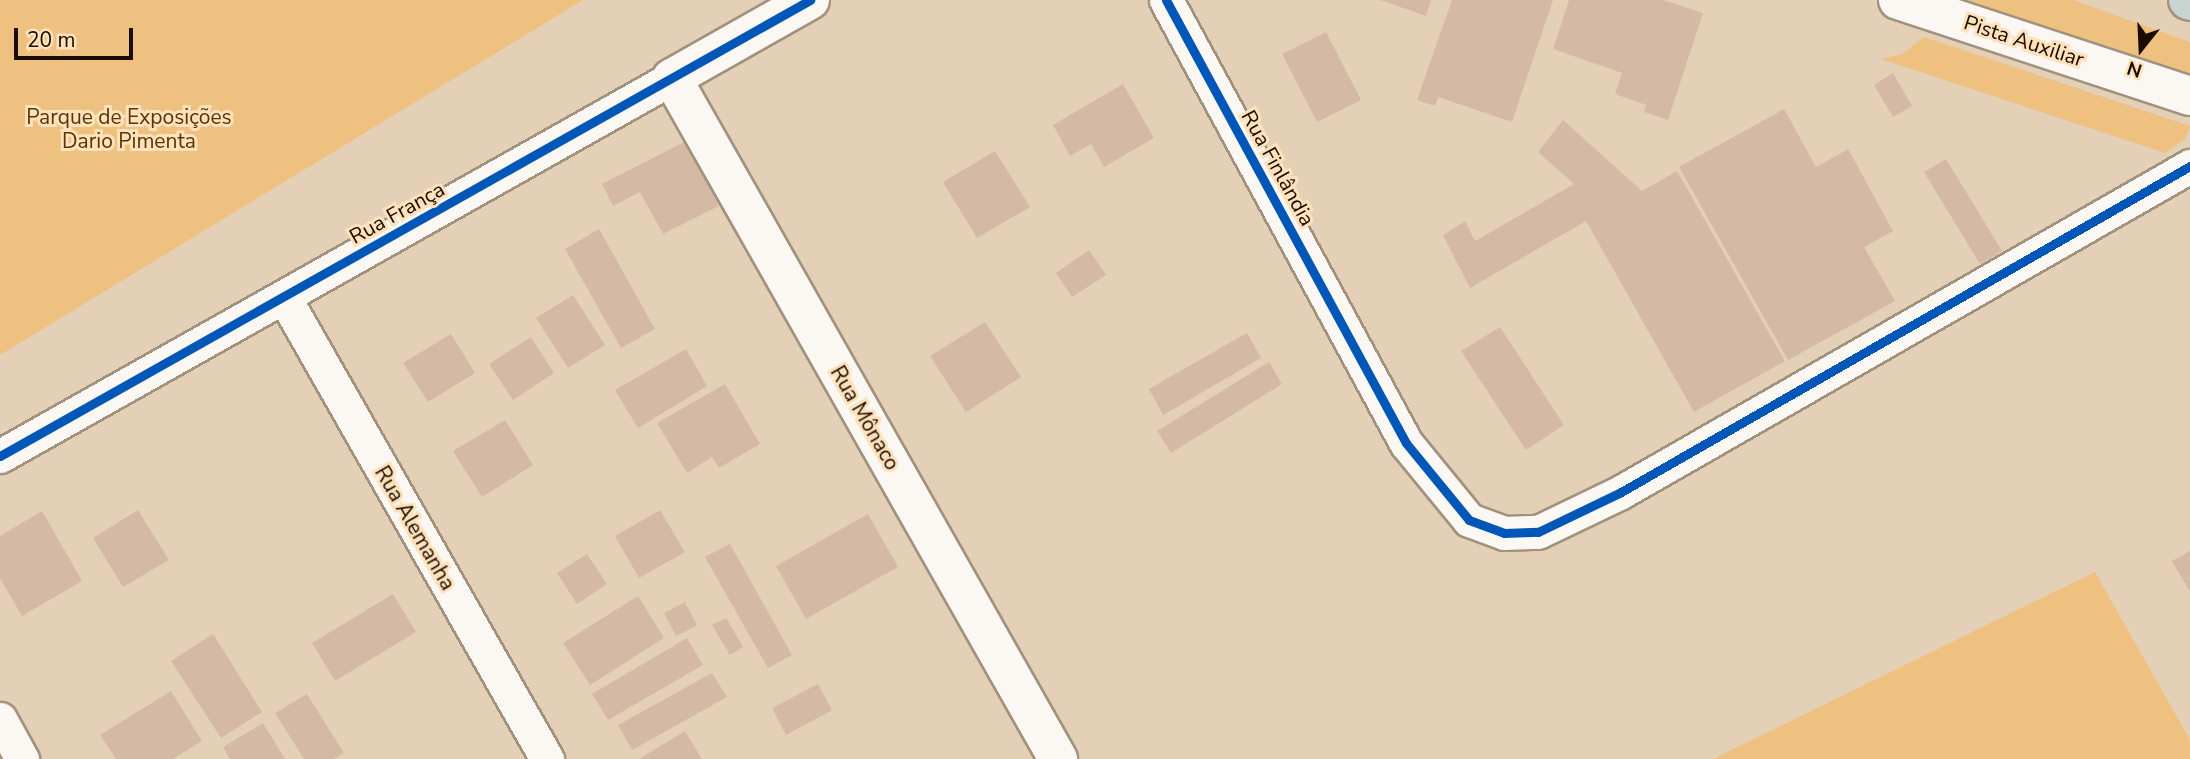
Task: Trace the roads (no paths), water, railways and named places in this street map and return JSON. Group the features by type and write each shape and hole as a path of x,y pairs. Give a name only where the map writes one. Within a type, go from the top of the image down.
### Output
{"street":[{"name":"Rua França","path":"0,456 810,0"},
{"name":"Rua Finlândia","path":"1166,0 1406,443 1469,520 1504,533 1538,532 1621,492 2190,166"},
{"name":"Pista Auxiliar","path":"1898,0 2190,96"},
{"name":"Rua Mônaco","path":"672,78 1058,759"},
{"name":"Rua Alemanha","path":"284,296 547,759"},
{"path":"0,719 22,759"}],"park label":[{"name":"Parque de Exposições Dario Pimenta","path":"129,129"}]}
